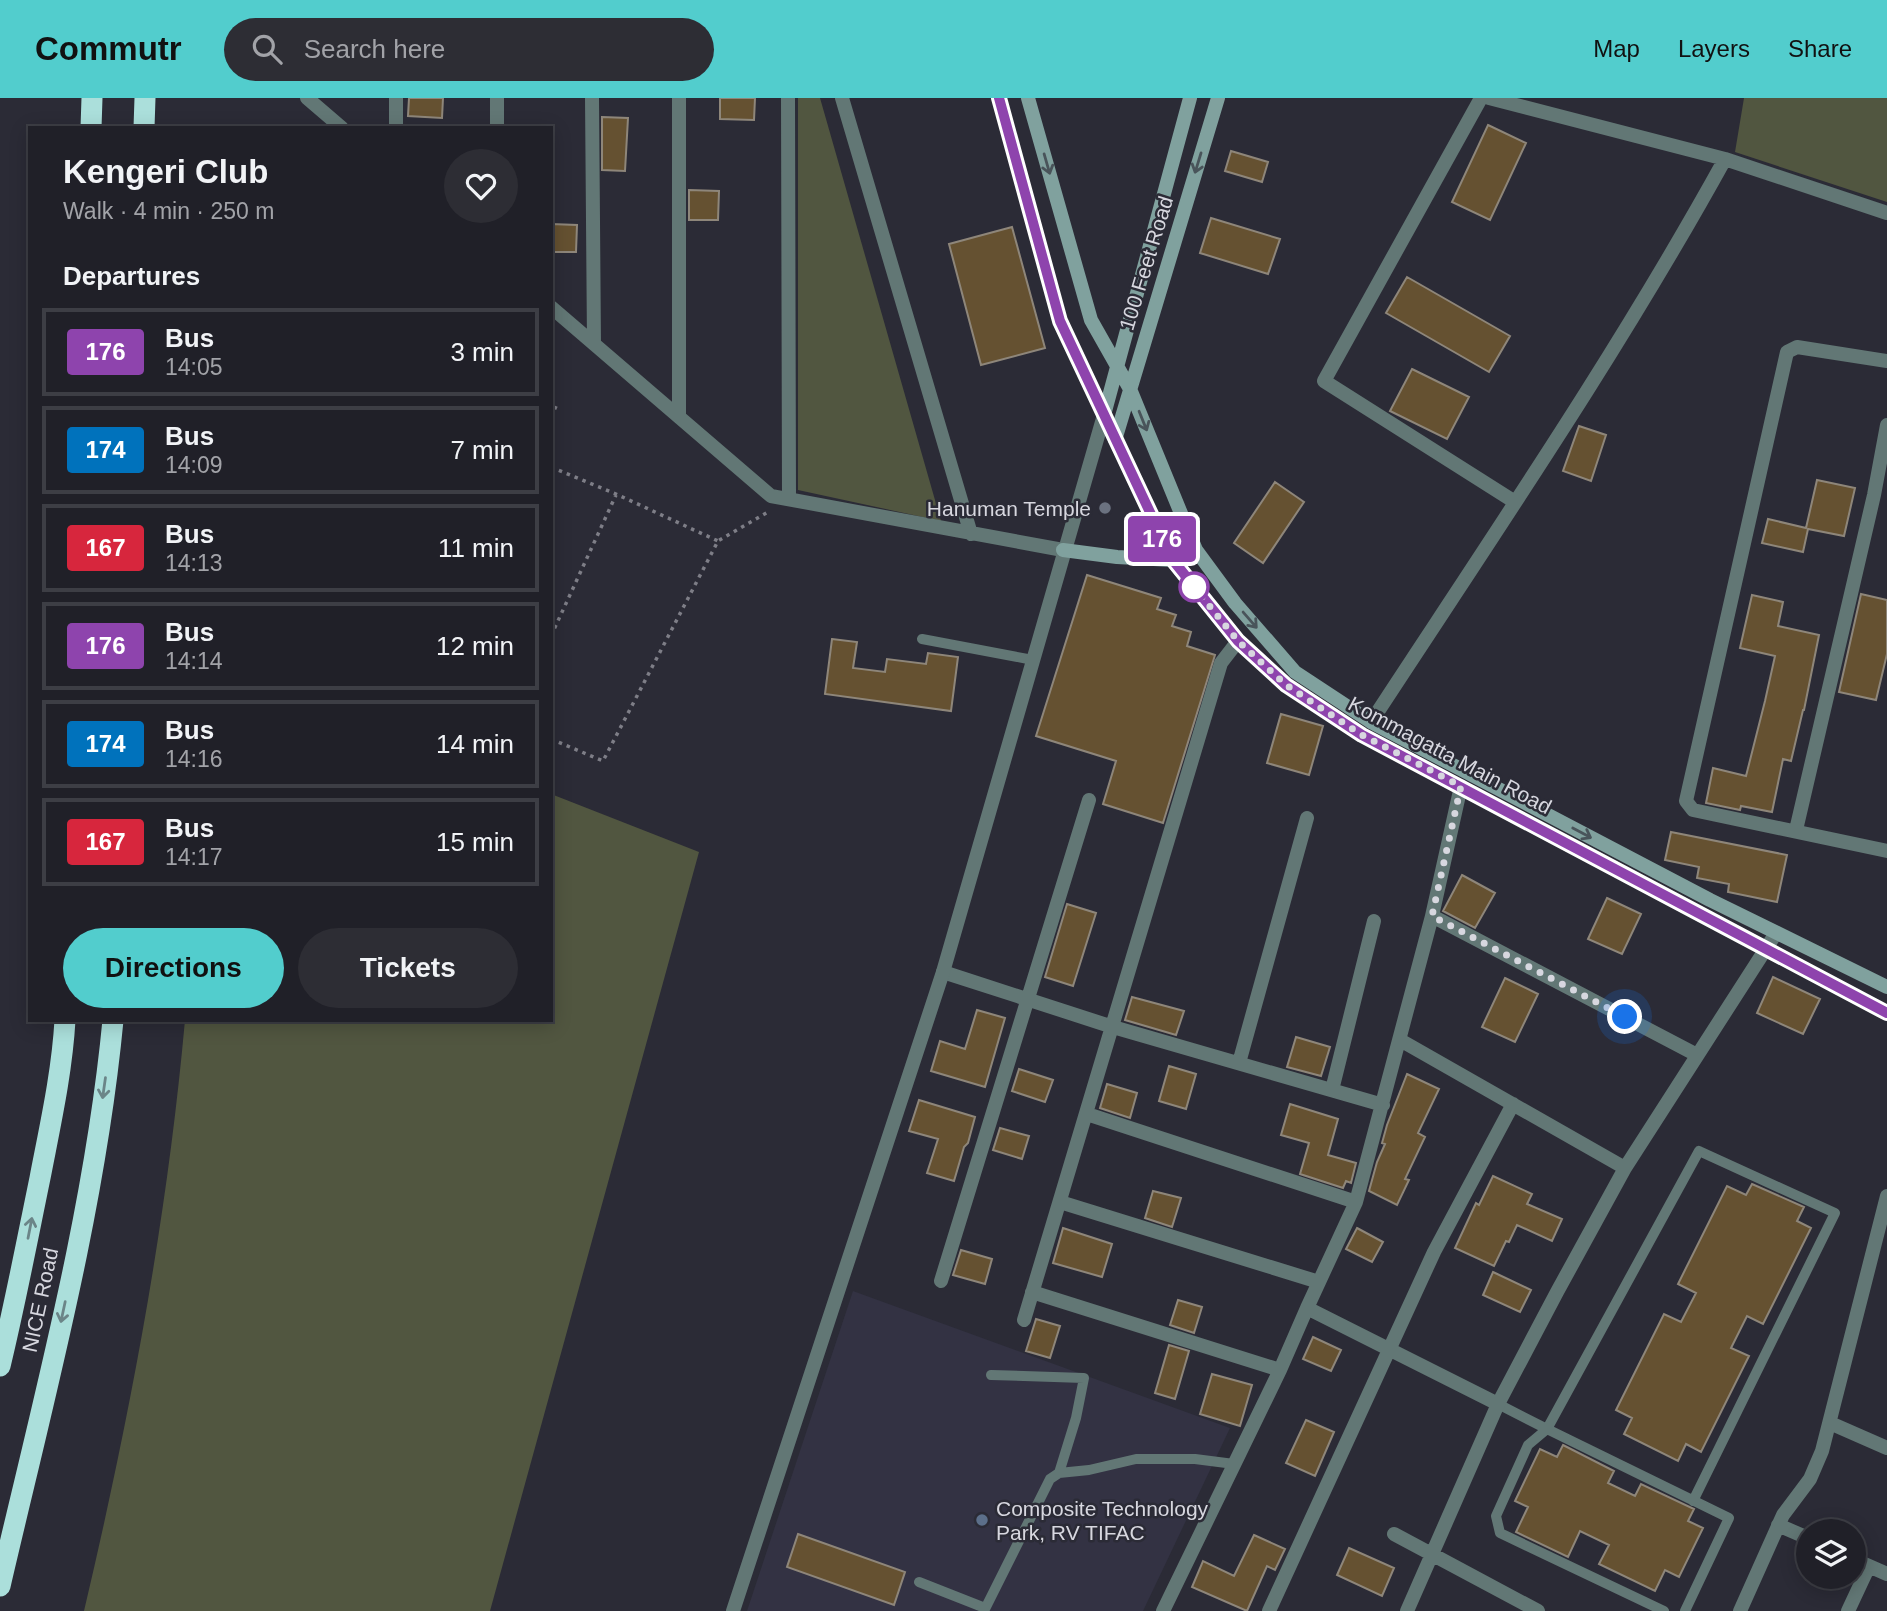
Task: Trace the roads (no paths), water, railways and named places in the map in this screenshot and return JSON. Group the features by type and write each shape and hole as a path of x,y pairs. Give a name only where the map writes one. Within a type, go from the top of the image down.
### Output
{"highway":[{"path":"92,98 92,126"},
{"path":"144,126 145,98"},
{"name":"NICE Road","path":"0,1366 46,1150 63,1051 65,1022"},
{"name":"NICE Road","path":"0,1586 62,1318 94,1161 113,1022"}],"main road":[{"name":"Kommagatta Main Road","path":"999,98 1060,321 1172,559 1238,641 1286,685 1362,735 1887,1013"},
{"name":"Kommagatta Main Road","path":"1028,98 1091,320 1130,389 1196,550 1235,603 1295,672 1371,722 1776,933 1887,987"},
{"name":"100 Feet Road","path":"1104,415 1189,98"},
{"name":"100 Feet Road","path":"1115,440 1218,98"},
{"path":"1063,550 1117,557 1172,559 1196,550"}],"street":[{"path":"307,98 340,126"},
{"path":"396,98 396,126"},
{"path":"497,98 497,126"},
{"path":"592,98 593,344"},
{"path":"679,98 679,416"},
{"path":"788,98 789,499"},
{"path":"842,98 971,534"},
{"path":"1481,98 1324,381 1515,502"},
{"path":"1489,98 1725,159 1887,213"},
{"path":"1371,722 1515,502 1688,225 1725,159"},
{"path":"553,309 771,496 1063,550"},
{"path":"1887,361 1797,347 1787,352 1686,801 1693,810 1887,850"},
{"path":"733,1611 943,972 1104,415"},
{"path":"1796,830 1874,495 1887,425"},
{"path":"1024,1320 1221,663 1238,641"},
{"path":"1163,1611 1280,1370 1356,1202 1432,916 1461,786"},
{"path":"941,1281 1089,800"},
{"path":"1239,1063 1307,818"},
{"path":"1432,916 1698,1055"},
{"path":"1332,1090 1374,921"},
{"path":"1407,1611 1498,1404 1625,1168 1776,933"},
{"path":"943,972 1113,1027 1383,1105"},
{"path":"1400,1040 1625,1168"},
{"path":"1269,1611 1434,1252 1513,1104"},
{"path":"1087,1114 1356,1202"},
{"path":"1740,1611 1778,1525 1810,1479 1822,1451 1887,1196"},
{"path":"1060,1202 1319,1282"},
{"path":"1032,1292 1280,1370"},
{"path":"1307,1308 1498,1404"},
{"path":"1830,1423 1887,1448"},
{"path":"1778,1525 1796,1533"},
{"path":"1394,1534 1538,1611"},
{"path":"1866,1565 1887,1574"},
{"path":"1848,1611 1869,1566"}],"lane":[{"path":"922,639 1033,660"},
{"path":"1664,1611 1500,1533 1496,1516 1528,1445 1547,1429 1699,1151 1835,1213 1693,1501"},
{"path":"991,1375 1084,1378 1076,1418 1059,1473"},
{"path":"1498,1404 1729,1518 1685,1611"},
{"path":"919,1582 984,1610 1050,1479 1059,1473 1089,1470 1136,1459 1195,1459 1234,1464"}],"place":[{"name":"Hanuman Temple","path":"1105,508"},
{"name":"Composite Technology Park, RV TIFAC","path":"982,1520"}]}
